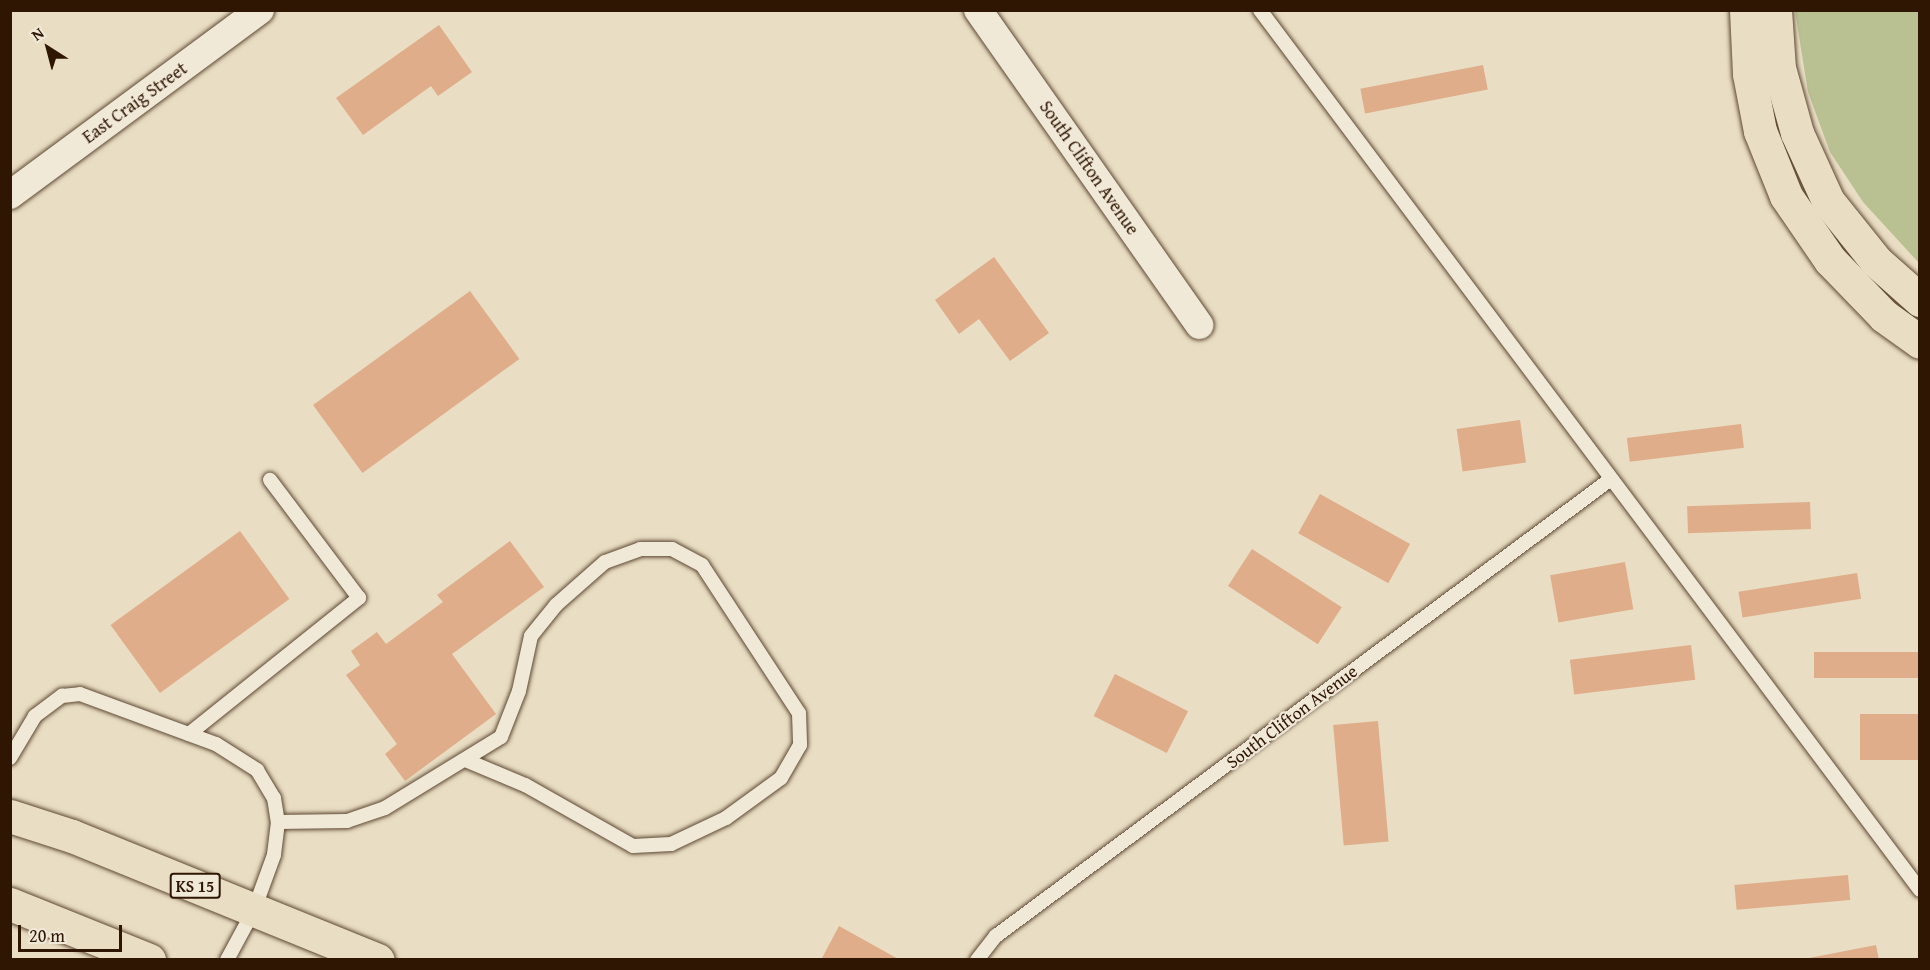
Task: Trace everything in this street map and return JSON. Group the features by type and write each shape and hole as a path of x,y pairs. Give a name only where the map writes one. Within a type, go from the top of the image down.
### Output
{"main road":[{"path":"1746,10 1749,74 1760,131 1786,196 1830,260 1884,316 1920,342"},
{"path":"1775,10 1779,68 1797,133 1828,201 1876,261 1920,300"},
{"name":"KS 15","path":"10,816 378,960"},
{"path":"10,903 149,960"}],"street":[{"name":"East Craig Street","path":"10,195 260,10"},
{"name":"South Clifton Avenue","path":"978,10 1199,324"}],"lane":[{"path":"1260,10 1920,891"},
{"name":"South Clifton Avenue","path":"978,960 996,936 1611,479"},
{"path":"189,734 359,598 270,480"},
{"path":"278,822 347,821 386,808 468,761 501,738 537,628 556,604 605,562 640,549 672,549 702,565 799,713 800,745 781,778 726,818 671,844 633,846 525,785 468,761"},
{"path":"10,758 35,716 62,696 80,694 189,734 242,757 257,770 274,798 278,822 274,855 254,910 227,960"}],"green space":[{"path":"1795,11 1919,11 1919,263 1863,202 1830,152 1808,92"}],"building":[{"path":"439,25 472,72 438,96 431,86 363,135 336,98"},
{"path":"1483,65 1488,90 1365,113 1360,89"},
{"path":"994,257 1049,333 1010,361 979,319 959,334 935,300"},
{"path":"470,291 519,359 362,473 313,405"},
{"path":"1520,420 1526,463 1463,471 1457,429"},
{"path":"1741,424 1744,448 1630,462 1627,438"},
{"path":"1320,494 1410,544 1388,583 1298,533"},
{"path":"1810,502 1811,529 1688,533 1687,506"},
{"path":"240,531 289,599 160,693 111,625"},
{"path":"510,541 544,587 452,654 496,714 405,781 385,754 397,744 346,675 360,665 351,651 377,632 386,644 443,602 437,595"},
{"path":"1252,549 1342,607 1318,644 1228,586"},
{"path":"1625,562 1633,609 1558,622 1550,575"},
{"path":"1857,573 1861,599 1743,617 1738,592"},
{"path":"1691,645 1695,680 1574,695 1570,660"},
{"path":"1814,652 1920,652 1920,678 1814,678"},
{"path":"1115,674 1188,711 1167,753 1094,716"},
{"path":"1860,714 1920,714 1920,760 1860,760"},
{"path":"1378,721 1389,842 1344,845 1333,725"},
{"path":"1848,875 1850,900 1737,910 1734,885"},
{"path":"839,926 900,960 821,960"},
{"path":"1876,945 1879,960 1809,960 1809,958"}]}
